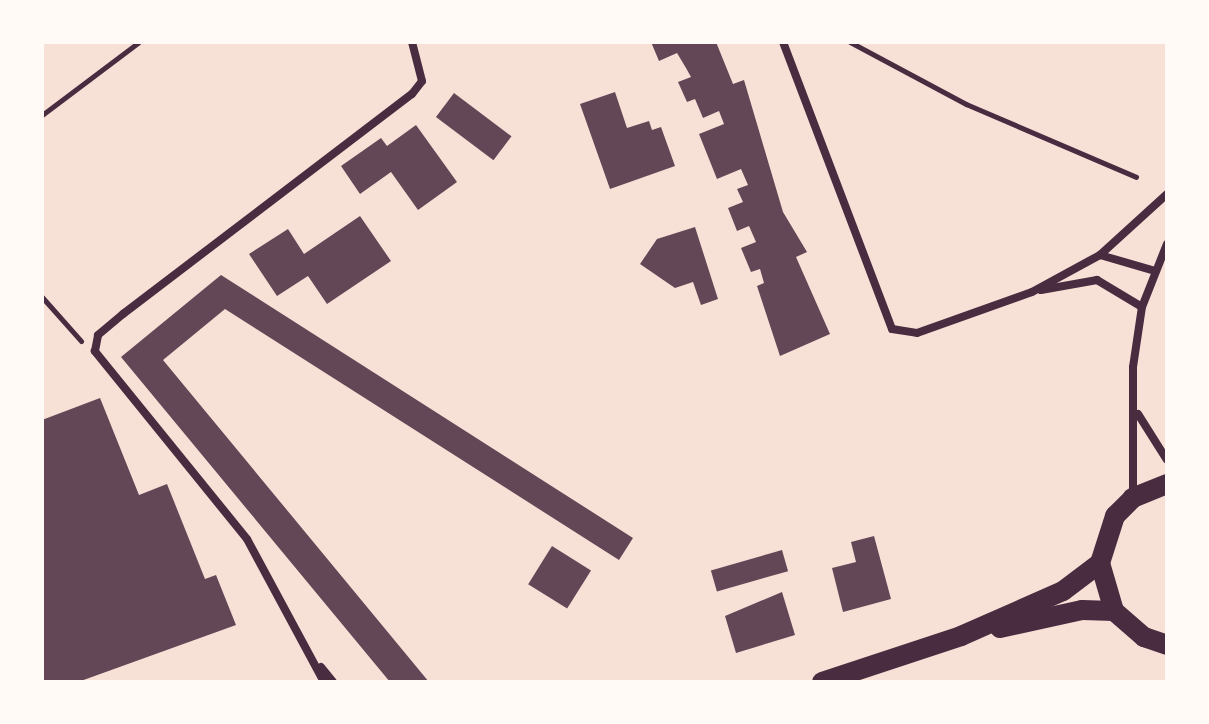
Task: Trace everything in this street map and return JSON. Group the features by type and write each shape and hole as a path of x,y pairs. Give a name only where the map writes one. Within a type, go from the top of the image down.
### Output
{"main road":[{"path":"1167,484 1133,498 1108,527 1100,563 1114,611 1144,637 1167,645"},
{"path":"822,682 961,636 1063,591 1100,563"},
{"path":"961,636 1082,610 1114,611"}],"street":[{"path":"324,682 247,539 95,351 98,335 123,314 412,94 422,81 412,42"},
{"path":"783,42 892,329 917,333 1032,292 1100,255 1167,194"},
{"path":"1133,498 1137,413 1133,367 1142,307 1167,244"},
{"path":"1100,255 1155,271"},
{"path":"1032,292 1097,280 1142,307"},
{"path":"1137,413 1167,460"},
{"path":"314,659 333,682"}],"path":[{"path":"42,115 139,42"},
{"path":"850,42 966,104 1136,177"},
{"path":"42,297 95,351"}],"building":[{"path":"651,42 716,42 733,84 744,80 783,212 807,252 796,257 830,334 780,356 757,286 764,283 760,269 751,272 741,248 756,242 749,226 737,231 728,208 743,202 737,189 748,185 741,169 717,179 699,134 724,124 719,111 703,118 695,99 687,102 678,82 691,77 677,53 659,61"},
{"path":"615,92 627,128 649,121 652,130 661,127 675,166 610,189 580,104"},
{"path":"454,93 512,136 493,160 436,117"},
{"path":"416,125 457,182 418,210 391,172 360,194 341,166 381,138 387,146"},
{"path":"360,216 391,261 327,304 308,276 277,296 249,254 288,229 304,254"},
{"path":"695,227 718,299 701,305 693,282 675,288 640,264 657,239"},
{"path":"221,275 633,538 619,560 225,309 163,360 429,682 390,682 121,357"},
{"path":"100,398 139,495 167,484 205,579 216,575 236,625 78,682 42,682 42,420"},
{"path":"874,536 891,599 843,612 832,568 856,562 851,542"},
{"path":"552,546 591,570 567,609 528,584"},
{"path":"782,550 788,571 717,592 711,570"},
{"path":"782,592 795,635 736,653 725,616"}]}
